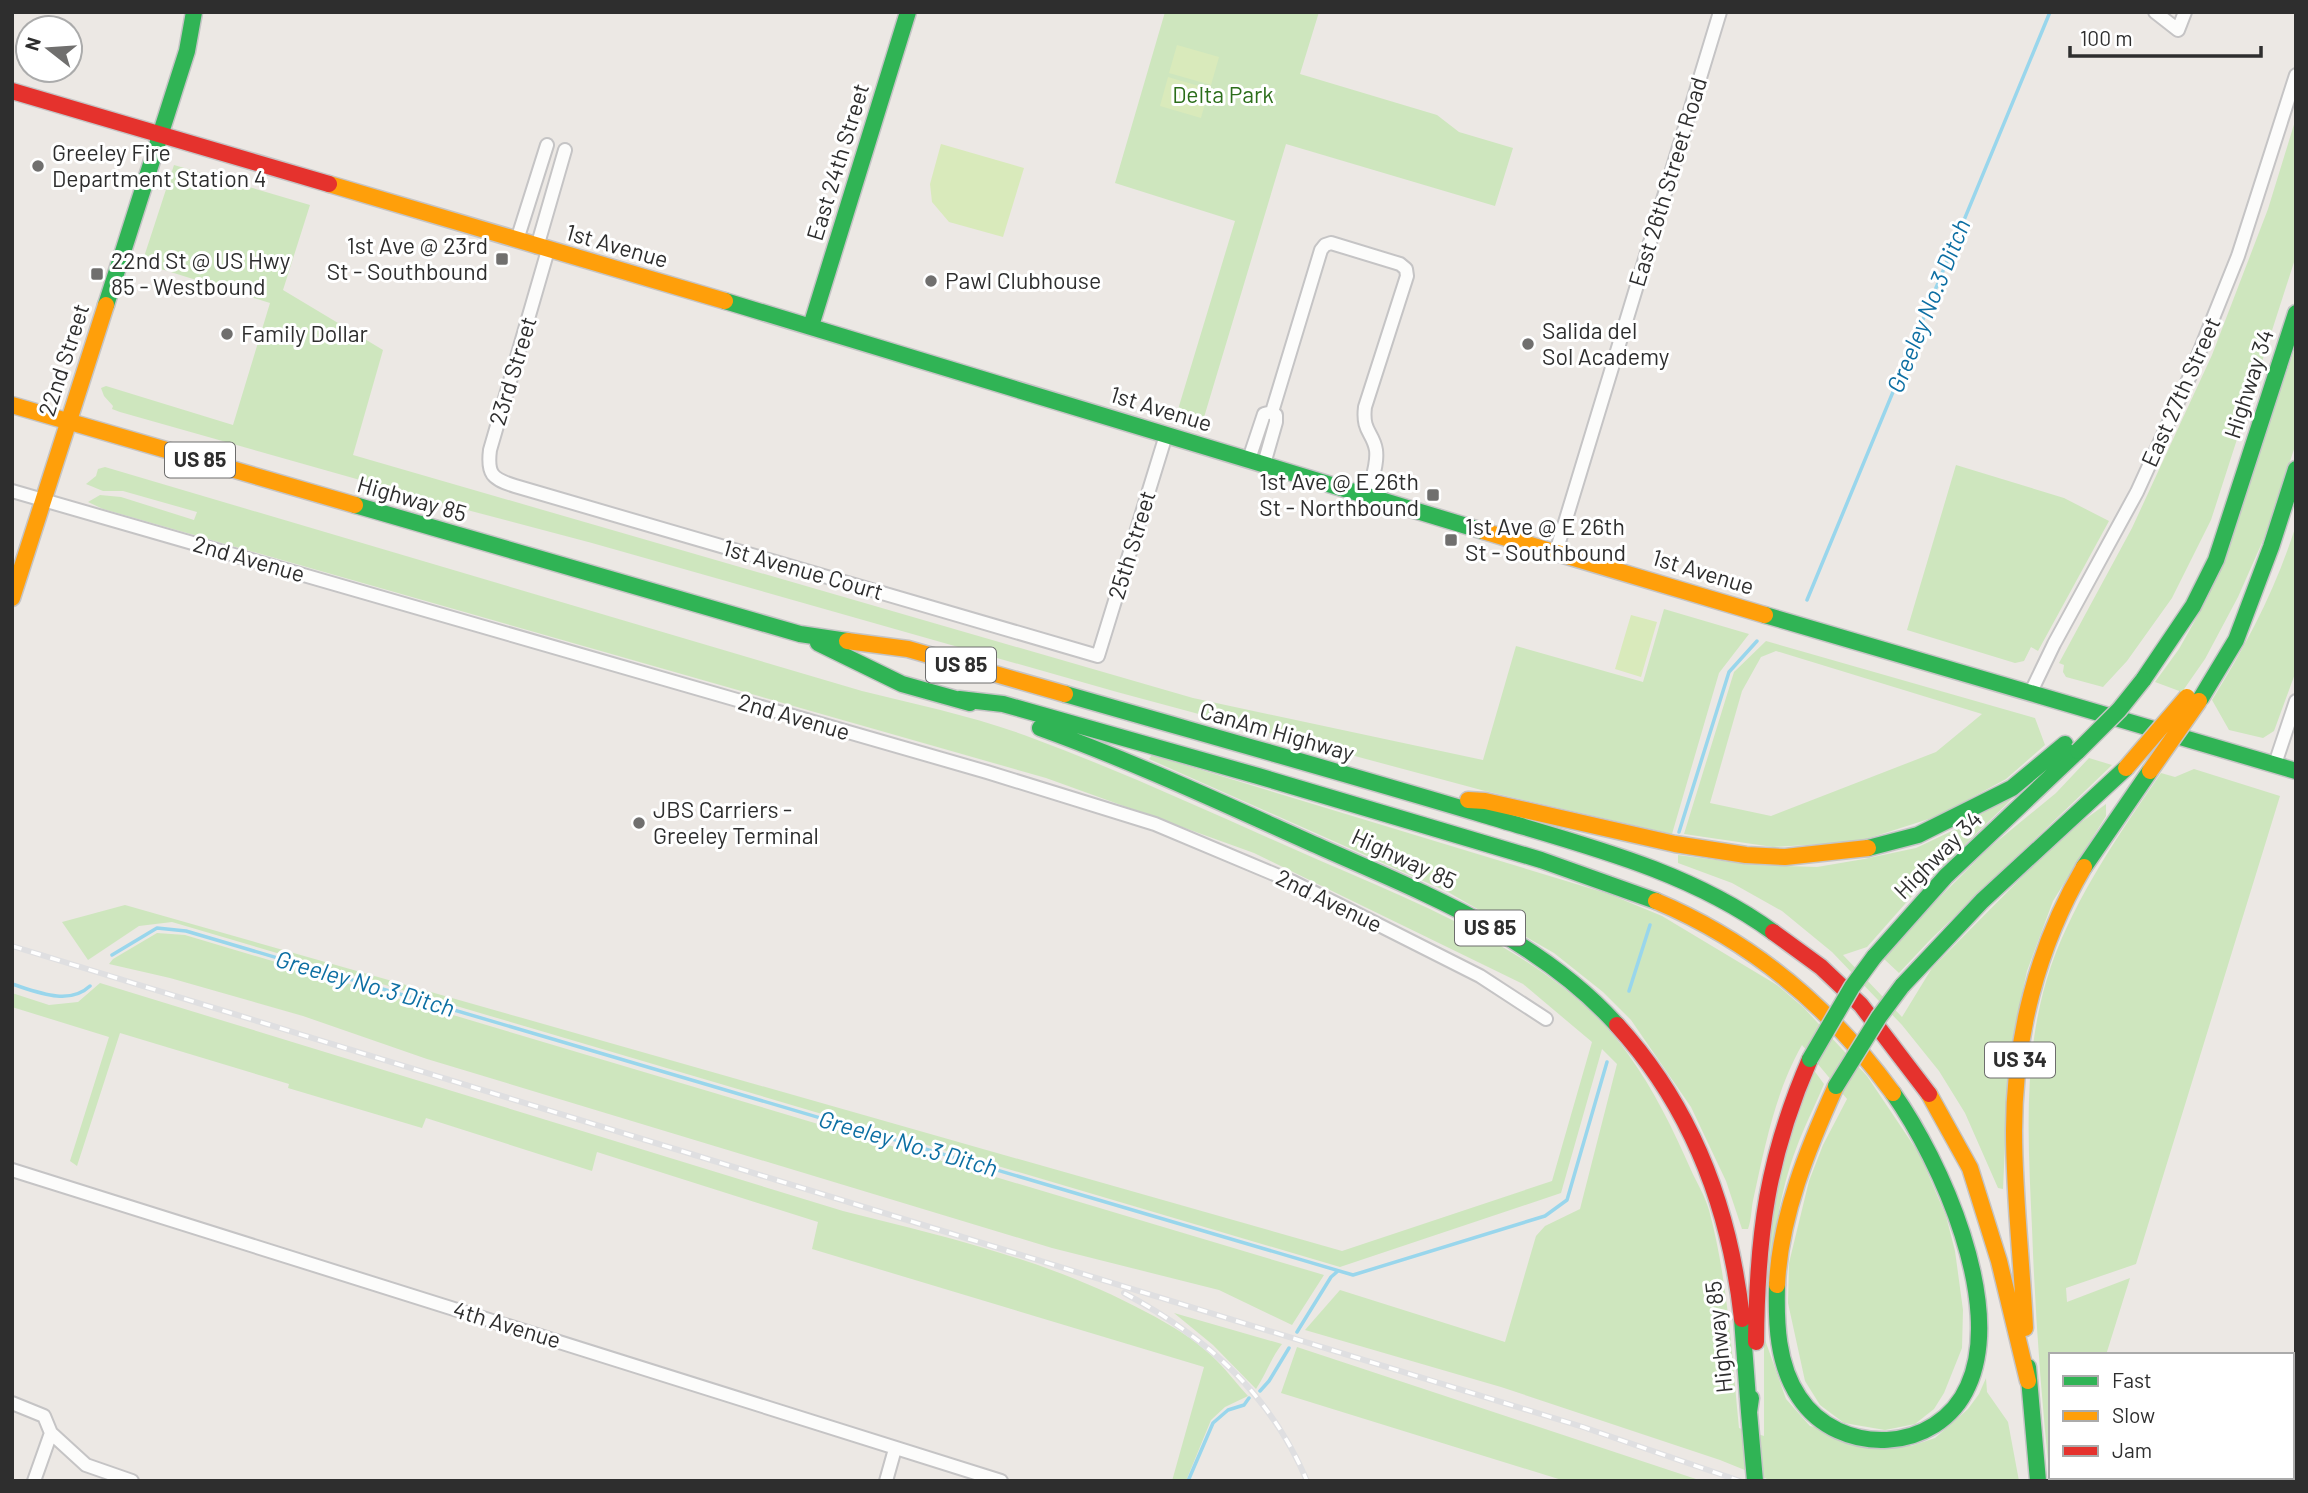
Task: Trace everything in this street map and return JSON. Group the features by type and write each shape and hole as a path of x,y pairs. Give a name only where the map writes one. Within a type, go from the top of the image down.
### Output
{"main road":[{"name":"22nd Street","path":"12,598 187,51 194,12"},
{"name":"East 24th Street","path":"811,326 908,12"},
{"name":"1st Avenue","path":"12,91 811,326 1556,552 2296,771"},
{"name":"Highway 34","path":"1755,1481 1749,1412 1756,1369 1756,1280 1761,1214 1780,1132 1793,1094 1852,987 1890,937 2072,748 2105,708 2137,678 2208,559 2234,506 2296,313"},
{"name":"Highway 85","path":"12,405 331,500 800,634 908,649 1118,710"},
{"name":"US 34","path":"2038,1481 2028,1381 2015,1169 2015,1101 2021,1044 2043,957 2071,892 2115,818 2150,771 2194,697 2236,640 2271,547 2296,469"},
{"name":"Highway 85","path":"800,634 902,684 959,699 1156,772 1419,890 1531,951 1584,992 1626,1034 1669,1090 1711,1178 1732,1251 1749,1412"},
{"path":"959,699 1016,707 1346,801 1610,884 1693,918 1744,947 1791,981 1835,1022 1888,1084 1919,1132 1937,1166 1960,1228 1975,1285 1980,1329 1976,1364 1970,1382 1954,1408 1938,1422 1904,1439 1886,1442 1846,1437 1821,1424 1798,1400 1780,1356 1777,1325 1778,1276 1792,1203 1812,1139 1836,1086 1871,1028 1924,960 1984,900 2126,768 2194,697"},
{"name":"CanAm Highway","path":"1118,710 1424,797"},
{"path":"1424,797 1485,801 1675,844 1746,855 1819,855 1877,847 1931,830 2012,788 2072,748"},
{"name":"US 85","path":"1424,797 1628,859 1694,886 1733,906 1799,950 1861,1005 1921,1081 1970,1168 1999,1261 2028,1381"}],"street":[{"name":"East 26th Street Road","path":"1556,552 1720,12"},
{"path":"2155,12 2178,30 2185,12"},
{"name":"East 27th Street","path":"2030,694 2054,644 2137,492 2189,378 2238,256 2296,75"},
{"path":"517,240 547,145"},
{"path":"542,248 565,150"},
{"path":"1256,462 1264,414 1272,412 1321,250 1331,243 1400,264 1406,269 1407,276 1365,407 1366,430 1376,448 1368,495"},
{"name":"23rd Street","path":"508,484 491,473 488,462 542,248"},
{"name":"25th Street","path":"1098,656 1166,435"},
{"name":"1st Avenue Court","path":"508,484 1098,656"},
{"name":"2nd Avenue","path":"12,491 987,772 1155,824 1273,873 1360,915 1480,976 1546,1019"},
{"path":"2275,764 2296,701"},
{"name":"4th Avenue","path":"12,1170 1001,1481"},
{"path":"12,1403 44,1416 51,1433 86,1465 132,1481"},
{"path":"34,1481 51,1433"},
{"path":"886,1481 895,1449"}],"green space":[{"name":"Delta Park","path":"1165,12 1319,12 1300,74 1437,115 1459,132 1513,148 1495,206 1286,144 1202,424 1176,416 1235,221 1115,183"},
{"path":"1177,45 1219,57 1211,85 1169,73"},
{"path":"1168,77 1209,89 1201,118 1160,106"},
{"path":"2296,118 2296,256 2211,520 2172,598 2127,661 2103,687 2066,677 2063,672 2064,665 2059,663 2132,528 2212,355 2268,209"},
{"path":"941,144 1024,168 1003,237 949,222 932,202 930,184"},
{"path":"174,165 310,205 283,290 383,350 353,455 1193,698 1483,760 1516,646 1643,682 1664,609 1749,634 1719,673 1672,834 1485,791 1117,692 120,412 112,409 113,406 101,388 106,386 233,425 270,303 142,263"},
{"path":"2296,345 2296,443 2268,529 2238,597 2205,659 2182,692 2155,682 2179,649 2207,599"},
{"path":"1956,465 2064,498 2109,521 2038,651 2031,647 2024,661 2015,663 1907,630"},
{"path":"105,467 862,691 1011,731 1169,794 1391,891 1480,934 1563,987 1598,1019 1628,1054 1663,1110 1709,1210 1721,1264 1739,1428 1764,1436 1764,1337 1786,1399 1810,1426 1911,1446 1935,1438 1968,1409 1986,1378 1987,1392 2008,1422 2019,1481 1772,1481 1720,1460 1501,1387 1305,1330 1340,1290 1505,1342 1536,1236 1545,1226 1580,1209 1617,1064 1602,1049 1561,1193 1340,1267 172,922 139,926 88,960 62,922 125,905 1342,1251 1552,1181 1592,1042 1523,984 1254,853 1046,778 103,509 88,502 100,495 121,497 194,520 197,512 123,491 103,491 86,484 96,476 98,469"},
{"path":"2296,525 2296,671 2274,731 2263,738 2229,730 2212,700 2260,616"},
{"path":"1631,615 1657,622 1641,677 1615,669"},
{"path":"1766,641 2035,718 2045,745 2006,779 1938,816 1857,842 1773,847 1684,834 1734,672","holes":["1776,651 1982,714 1936,752 1771,816 1710,803 1742,691 1761,657"]},
{"path":"1152,755 1609,894 1662,916 1777,985 1804,1008 1867,1076 1920,1155 1946,1216 1955,1251 1963,1310 1962,1348 1944,1393 1934,1409 1915,1424 1885,1430 1844,1423 1820,1405 1805,1381 1788,1303 1789,1263 1809,1181 1823,1145 1847,1099 1802,1045 1785,1081 1772,1119 1748,1229 1742,1229 1726,1181 1691,1107 1631,1020 1603,992 1554,953 1448,892 1149,759"},
{"path":"2089,758 2112,765 1899,973 1884,959 1912,925 1989,848 2056,793"},
{"path":"2194,769 2280,796 2136,1264 2066,1288 2067,1302 2130,1278 2107,1353 2049,1353 2049,1470 2041,1386 2030,1195 2029,1096 2035,1030 2051,966 2086,890 2161,773 2175,777"},
{"path":"2019,792 1912,896 1867,947 1843,955 1902,1017 1932,968 2033,866 2080,823 2106,804 2106,816 2053,901 2027,971 2009,1055 2003,1189 1998,1188 1965,1113 1939,1071 1902,1025 1832,952 1782,911 1732,883 1678,863 1678,855 1755,865 1817,867 1864,859 1916,848 1954,830"},
{"path":"157,933 185,935 1324,1275 1292,1325 1219,1290 1052,1248 427,1059 303,1016 170,978 109,964"},
{"path":"100,983 843,1211 1036,1264 1110,1294 1172,1326 1212,1356 1248,1396 1225,1407 1211,1420 1186,1481 1172,1481 1204,1367 812,1249 818,1222 597,1152 592,1171 426,1118 422,1128 120,1033 77,1166 70,1161 109,1037 12,1007 12,993 49,1005 78,1002"},
{"path":"1813,1069 1824,1084 1790,1167 1777,1222 1766,1298 1760,1298 1785,1142"},
{"path":"1174,1313 1282,1344 1256,1389 1213,1345"},
{"path":"1297,1347 1702,1481 1565,1481 1281,1393"},
{"path":"2050,1479 2101,1479 2101,1481"}],"waterway":[{"name":"Greeley No.3 Ditch","path":"1807,600 2050,12"},
{"name":"Greeley No.3 Ditch","path":"1679,832 1729,672 1757,641"},
{"name":"Greeley No.3 Ditch","path":"1629,991 1650,925"},
{"name":"Greeley No.3 Ditch","path":"112,955 157,928 186,931 1353,1275 1545,1216 1567,1200 1607,1062"},
{"path":"12,984 52,996 72,995 90,986"},
{"path":"1297,1332 1331,1277 1338,1271"},
{"path":"1260,1391 1289,1348"},
{"path":"1188,1481 1213,1423 1228,1410 1244,1405 1249,1398"}],"railway":[{"path":"12,946 1583,1427 1740,1481"},
{"path":"1124,1293 1182,1329 1232,1371 1274,1421 1292,1449 1307,1481"}],"traffic: fast":[{"path":"106,305 187,51 194,12"},
{"path":"811,326 908,12"},
{"path":"725,301 1483,531"},
{"path":"2143,680 2193,606 2216,560 2296,313"},
{"path":"2201,698 2236,640 2271,547 2296,469"},
{"path":"355,505 800,634 847,641"},
{"path":"1765,615 2296,771"},
{"path":"818,643 902,684 970,703"},
{"path":"2078,751 2119,710 2143,680"},
{"path":"1065,694 1597,849 1706,892 1773,932"},
{"path":"959,699 1003,704 1258,776 1541,860 1656,901"},
{"path":"1040,728 1176,782 1433,897 1512,940 1550,965 1585,993 1617,1025"},
{"path":"1868,848 1918,835 2012,788 2065,744"},
{"path":"1874,957 1946,876 2078,751"},
{"path":"1902,986 1982,901 2126,768"},
{"path":"2084,867 2150,771"},
{"path":"1810,1059 1852,987 1874,957"},
{"path":"1836,1086 1879,1017 1902,986"},
{"path":"1777,1285 1779,1343 1786,1371 1799,1397 1817,1417 1838,1431 1862,1438 1887,1440 1912,1435 1935,1425 1954,1408 1968,1386 1977,1353 1979,1315 1973,1275 1948,1194 1912,1122 1893,1093"},
{"path":"1742,1319 1749,1412"},
{"path":"2028,1367 2038,1481"},
{"path":"1751,1398 1749,1412 1755,1481"}],"traffic: slow":[{"path":"329,184 725,301"},
{"path":"12,598 106,305"},
{"path":"12,405 355,505"},
{"path":"1483,531 1765,615"},
{"path":"847,641 908,649 1065,694"},
{"path":"2126,768 2187,697"},
{"path":"2150,771 2199,701"},
{"path":"1468,800 1485,801 1675,844 1746,855 1785,857 1868,848"},
{"path":"2025,1328 2014,1156 2018,1062 2031,994 2041,961 2067,898 2084,867"},
{"path":"1656,901 1725,936 1788,981 1843,1033 1893,1093"},
{"path":"1777,1285 1779,1259 1797,1183 1836,1086"},
{"path":"1929,1094 1970,1168 1999,1261 2028,1381"}],"traffic: jam":[{"path":"12,91 329,184"},
{"path":"1773,932 1821,967 1861,1005 1929,1094"},
{"path":"1617,1025 1666,1090 1703,1162 1728,1238 1742,1319"},
{"path":"1756,1342 1759,1267 1767,1198 1784,1130 1810,1059"}],"place":[{"name":"Greeley Fire Department Station 4","path":"38,166"},
{"name":"1st Ave @ 23rd St - Southbound","path":"502,259"},
{"name":"22nd St @ US Hwy 85 - Westbound","path":"97,274"},
{"name":"Pawl Clubhouse","path":"931,281"},
{"name":"Family Dollar","path":"227,334"},
{"name":"Salida del Sol Academy","path":"1528,344"},
{"name":"1st Ave @ E 26th St - Northbound","path":"1433,495"},
{"name":"1st Ave @ E 26th St - Southbound","path":"1451,540"},
{"name":"JBS Carriers - Greeley Terminal","path":"639,823"}]}
